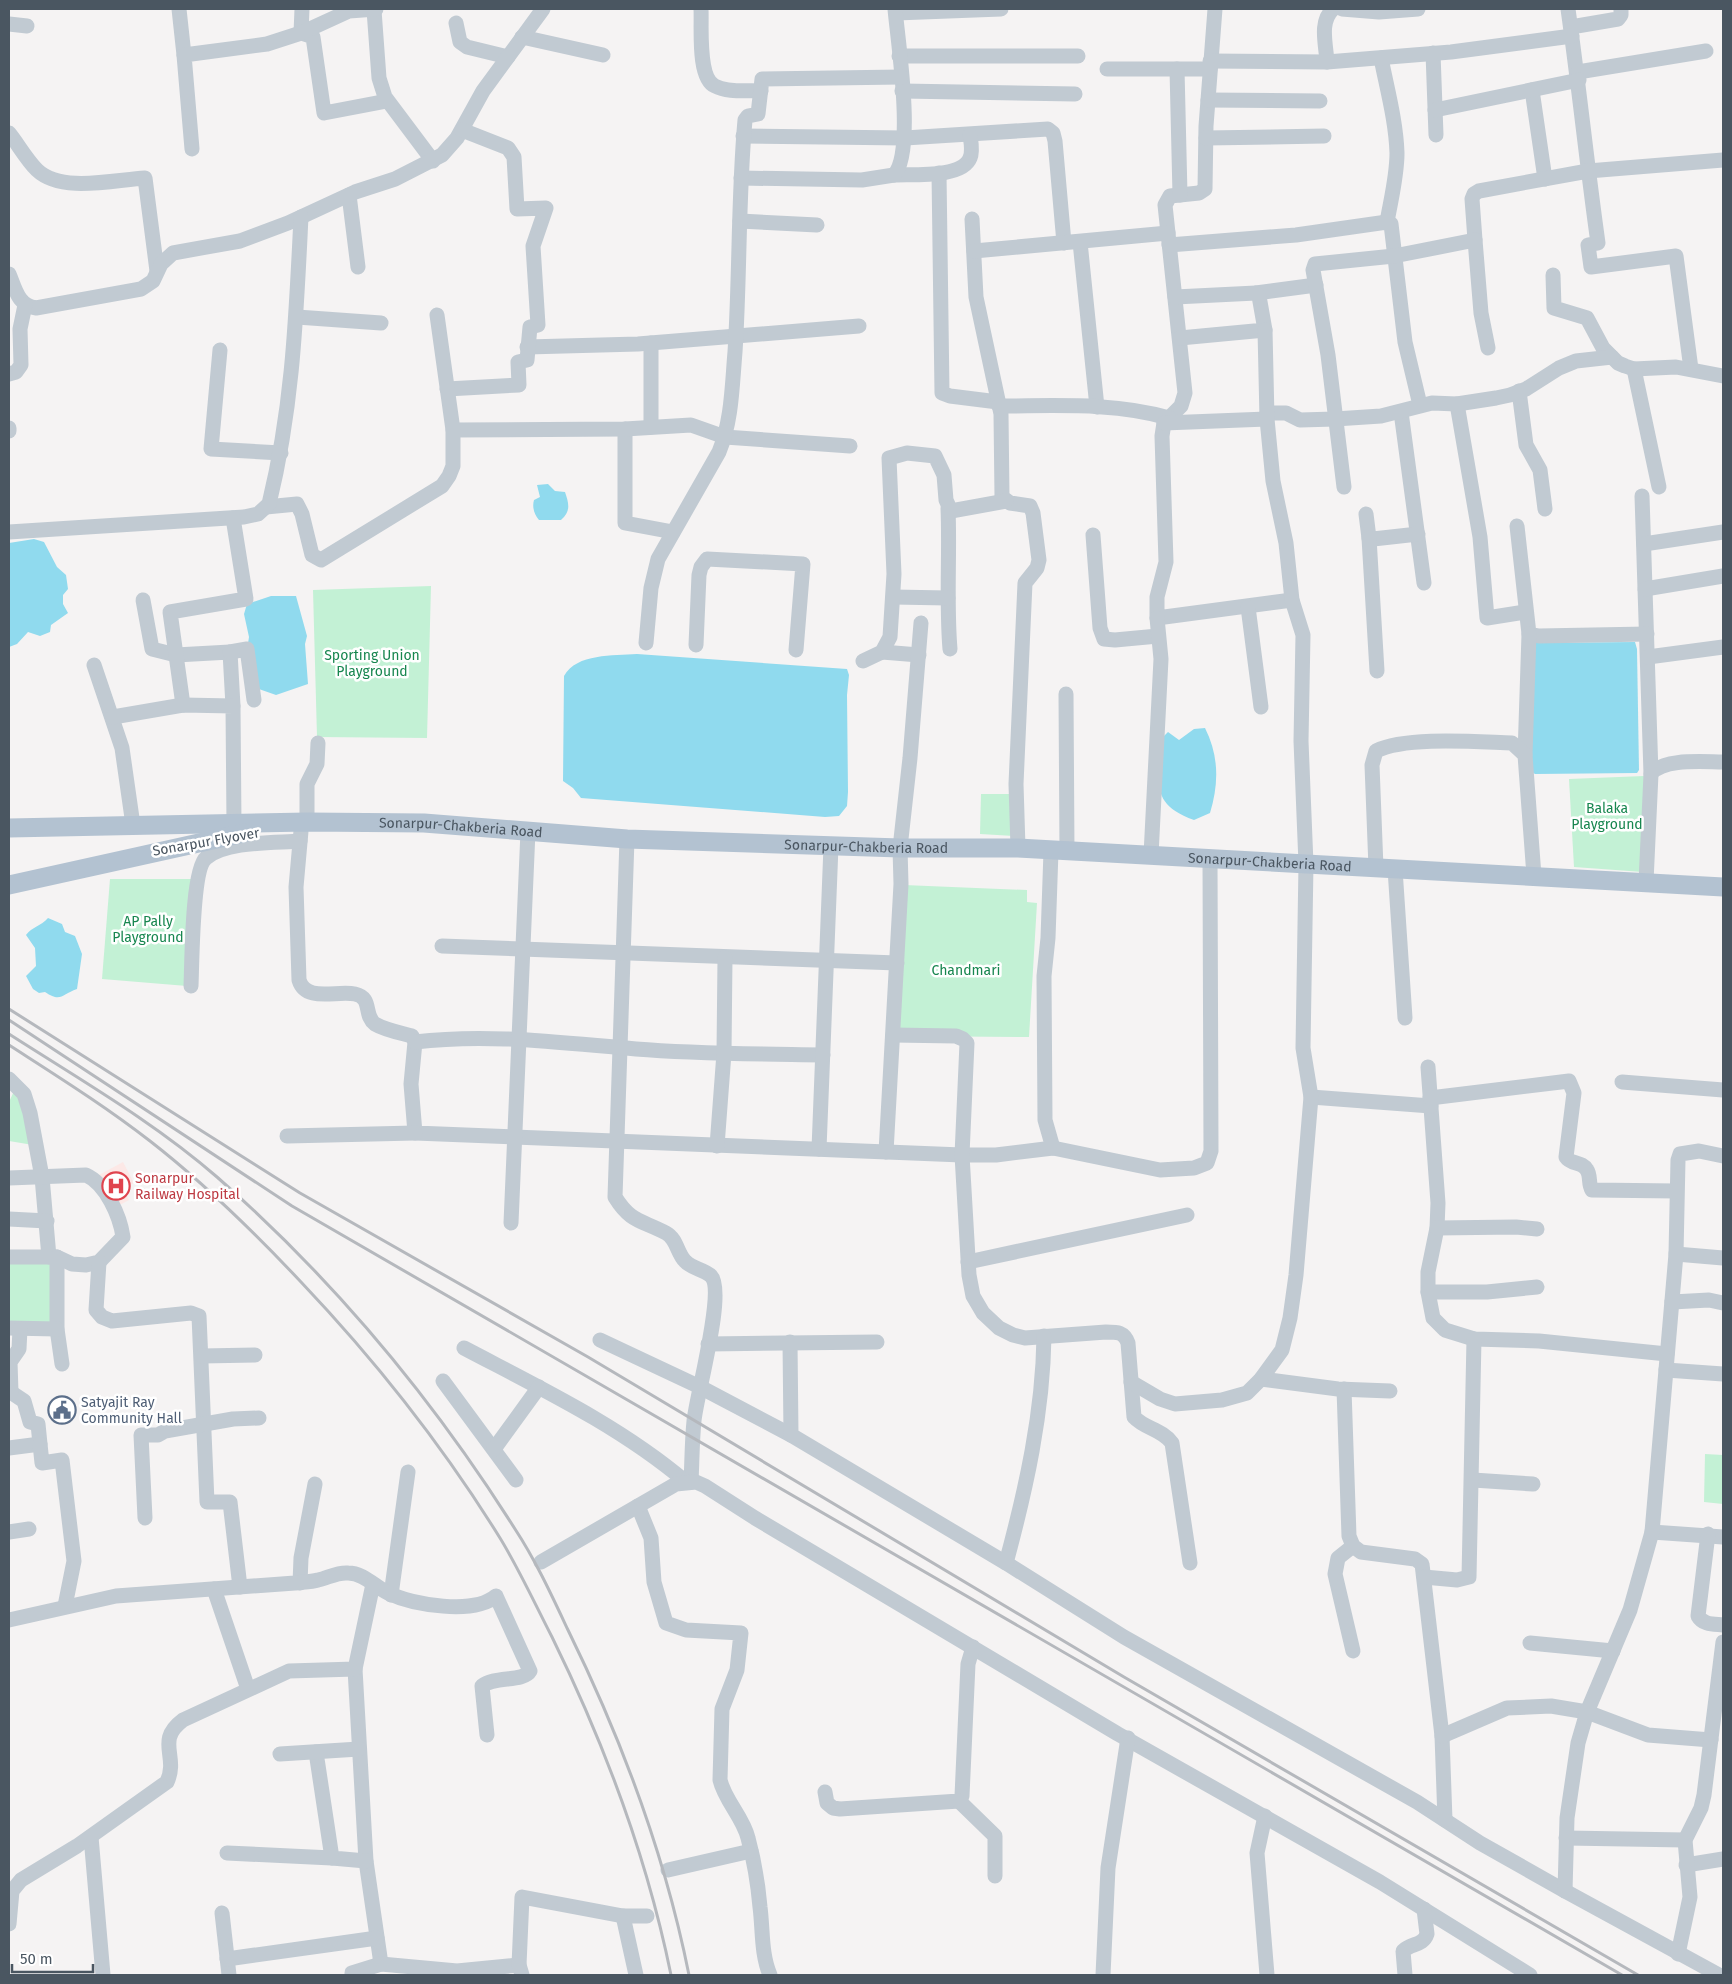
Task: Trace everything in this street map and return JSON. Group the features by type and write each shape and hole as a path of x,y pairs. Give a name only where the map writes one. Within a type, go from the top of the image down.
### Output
{"main road":[{"path":"9,828 234,824 302,832"},
{"name":"Sonarpur-Chakberia Road","path":"407,824 462,825 627,839 900,848 1018,848 1059,852 1210,858 1723,886"},
{"name":"Sonarpur Flyover","path":"9,885 158,850 242,833 368,831 407,824"}],"street":[{"path":"179,9 192,150"},
{"path":"301,33 302,9"},
{"path":"184,55 267,44 301,33 349,11 375,9 379,78 387,101 433,160"},
{"path":"9,274 18,297 26,305 36,308 141,289 153,281 164,259 173,253 240,241 301,217 349,195 395,179 442,155 462,130 473,107 543,9"},
{"path":"702,9 702,54 709,81 714,86 729,90 761,91"},
{"path":"894,176 900,169 905,138 896,11 1001,9"},
{"path":"1151,855 1160,659 1157,597 1166,562 1162,436 1166,420 1184,400 1180,338 1168,239 1167,199 1170,196 1199,193 1205,189 1208,100 1215,9"},
{"path":"1327,62 1325,21 1333,9"},
{"path":"1342,9 1379,12 1418,9"},
{"path":"1568,9 1598,242 1588,244 1591,267 1676,256 1691,369"},
{"path":"1107,69 1177,69 1210,65 1327,62 1433,53 1572,32 1618,19 1621,15 1621,9"},
{"path":"456,23 460,42 467,46 508,57"},
{"path":"9,24 27,26"},
{"path":"301,33 313,37 324,113 387,101"},
{"path":"522,37 603,55"},
{"path":"1435,110 1532,90 1578,76 1706,51"},
{"path":"1433,53 1436,135"},
{"path":"899,56 1078,56"},
{"path":"1381,58 1392,113 1397,152 1396,176 1387,222"},
{"path":"1177,69 1180,195"},
{"path":"646,642 654,570 725,437 730,413 736,336 740,178 743,136 745,117 758,114 761,82 765,78 1075,94"},
{"path":"1532,90 1545,179"},
{"path":"1208,100 1320,101"},
{"path":"743,136 905,138 1048,129 1053,133 1064,243"},
{"path":"447,389 519,385 518,362 527,360 530,326 538,325 533,246 546,208 517,209 514,157 508,148 462,130"},
{"path":"9,133 35,168 47,178 57,182 71,183 145,178 157,271"},
{"path":"740,178 862,180 959,170 968,163 971,155 970,135"},
{"path":"1206,138 1324,136"},
{"path":"1488,348 1480,313 1472,199 1474,194 1588,171 1723,160"},
{"path":"938,173 942,392 950,396 999,404 1130,408 1166,420 1267,416 1286,413 1300,420 1336,419 1401,412 1420,406 1446,402 1458,404 1510,395 1519,392 1559,368 1576,361 1612,357"},
{"path":"349,195 358,267"},
{"path":"9,532 233,518 258,514 269,504 281,454 289,404 297,316 301,217"},
{"path":"972,219 976,297 999,404 1000,487 1002,497 1006,501"},
{"path":"740,221 817,225"},
{"path":"974,252 1080,242 1296,235 1387,222 1391,224 1405,342 1420,406"},
{"path":"1344,487 1328,355 1313,270 1314,264 1394,256 1475,240"},
{"path":"1080,242 1097,407"},
{"path":"1552,275 1554,308 1586,318 1598,340 1618,363 1634,369 1659,367 1691,369 1723,376"},
{"path":"1175,297 1256,293 1316,285"},
{"path":"1131,1382 1160,1399 1175,1404 1222,1400 1247,1393 1261,1379 1282,1350 1290,1318 1300,1243 1311,1097 1303,1048 1306,864 1301,741 1303,635 1292,600 1286,543 1273,481 1267,416 1265,330 1259,296 1256,293"},
{"path":"9,374 16,372 21,365 20,329 26,305"},
{"path":"266,507 297,504 302,514 312,556 322,560 442,486 450,476 453,466 453,430 437,315"},
{"path":"297,316 381,323"},
{"path":"527,346 651,342 859,326"},
{"path":"1180,338 1265,330"},
{"path":"651,342 651,427"},
{"path":"220,350 211,449 281,454"},
{"path":"1634,369 1659,487"},
{"path":"1519,392 1526,445 1540,470 1545,509"},
{"path":"1458,404 1480,537 1487,618 1525,612"},
{"path":"1401,412 1424,583"},
{"path":"453,430 625,429 691,425 725,437 850,446"},
{"path":"625,429 625,523 673,532"},
{"path":"882,652 890,638 894,574 889,458 907,453 935,456 944,475 948,508 950,649"},
{"path":"1642,496 1651,774 1646,882"},
{"path":"948,508 951,511 1006,501 1030,506 1033,513 1039,560 1037,568 1025,583 1016,784 1018,848"},
{"path":"1366,514 1377,671"},
{"path":"183,705 170,612 246,599 233,518"},
{"path":"1517,526 1525,612 1529,634 1525,755 1534,876"},
{"path":"1644,544 1723,532"},
{"path":"1369,538 1379,539 1418,534"},
{"path":"1093,535 1100,628 1104,639 1158,636"},
{"path":"696,645 699,575 701,566 707,559 773,562 803,564 796,650"},
{"path":"1645,588 1723,576"},
{"path":"893,597 948,598"},
{"path":"143,600 152,649 176,655 230,652 247,649 254,700"},
{"path":"1157,618 1292,600"},
{"path":"1248,607 1261,707"},
{"path":"886,1152 901,884 900,848 910,758 921,623"},
{"path":"1529,634 1539,636 1647,634"},
{"path":"1648,657 1723,648"},
{"path":"230,652 233,706 234,824"},
{"path":"863,661 882,652 919,655"},
{"path":"94,665 113,716 122,748 133,825"},
{"path":"1053,1148 1045,1120 1044,976 1059,852 1066,694"},
{"path":"113,716 183,705 233,706"},
{"path":"1405,1018 1372,765 1376,751 1385,747 1422,742 1512,743 1525,755"},
{"path":"318,743 317,764 307,784 296,887 302,988 306,992 354,993 361,996 367,1001 369,1017 374,1023 412,1036 415,1042 411,1084 414,1133"},
{"path":"1651,774 1657,766 1668,763 1723,762"},
{"path":"511,1223 528,831"},
{"path":"190,986 197,879 205,859 216,853 240,846 302,832"},
{"path":"627,839 615,1197 637,1221 667,1234 684,1261 712,1277 717,1290 694,1420 688,1482"},
{"path":"819,1149 831,846"},
{"path":"287,1136 414,1133 962,1155 996,1154 1053,1148 1160,1170 1194,1168 1207,1163 1211,1151 1210,858"},
{"path":"442,946 897,963"},
{"path":"718,1146 724,1053 725,958"},
{"path":"893,1035 956,1036 968,1043 962,1155 968,1262 973,1296 983,1313 998,1328 1012,1335 1025,1338 1120,1332 1125,1336 1128,1343 1134,1417 1141,1424 1166,1435 1172,1443 1190,1563"},
{"path":"415,1042 456,1037 518,1039 724,1053 823,1055"},
{"path":"1428,1067 1438,1203 1437,1228 1430,1256 1428,1292 1433,1318 1445,1330 1474,1339 1539,1341 1667,1354"},
{"path":"9,1079 24,1094 42,1177 53,1257 57,1329 62,1364"},
{"path":"1311,1097 1430,1102 1569,1081 1574,1093 1566,1157 1569,1162 1584,1166 1588,1171 1592,1190 1676,1191"},
{"path":"1622,1082 1723,1090"},
{"path":"1564,1891 1567,1818 1578,1743 1587,1712 1630,1610 1652,1532 1676,1254 1676,1191 1680,1154 1699,1151 1723,1156"},
{"path":"9,1178 86,1174 106,1194 122,1228 123,1237 99,1262 86,1265 72,1264 53,1257 9,1256"},
{"path":"968,1262 1187,1216"},
{"path":"9,1219 47,1221"},
{"path":"1437,1228 1516,1227 1537,1229"},
{"path":"1676,1254 1723,1258"},
{"path":"99,1262 96,1310 102,1318 112,1321 191,1313 199,1316 201,1323 207,1502 230,1502 240,1587"},
{"path":"1428,1292 1487,1292 1537,1287"},
{"path":"1672,1302 1709,1300 1723,1303"},
{"path":"57,1329 14,1328 18,1349 10,1362 10,1391 24,1401 30,1422 38,1424 42,1463 62,1460 74,1561 65,1606"},
{"path":"1006,1563 1026,1492 1041,1389 1044,1336"},
{"path":"1424,1577 1458,1580 1469,1577 1473,1480 1474,1339"},
{"path":"600,1340 700,1387 791,1434 1006,1563 1124,1637 1256,1710 1564,1891 1719,1975"},
{"path":"790,1342 791,1434"},
{"path":"708,1344 877,1342"},
{"path":"464,1348 539,1387 640,1445 688,1482"},
{"path":"202,1356 255,1356"},
{"path":"1666,1370 1723,1374"},
{"path":"1261,1379 1344,1389 1390,1391"},
{"path":"444,1381 516,1480"},
{"path":"494,1449 539,1387"},
{"path":"1344,1389 1349,1536 1352,1546 1361,1552 1415,1559 1422,1564 1442,1736 1445,1820"},
{"path":"145,1518 141,1428 158,1435 165,1431 203,1426 233,1419 259,1418"},
{"path":"9,1448 40,1444"},
{"path":"391,1595 408,1472"},
{"path":"1473,1480 1533,1484"},
{"path":"541,1562 676,1484 688,1482 705,1486 755,1518 973,1648 1424,1909 1530,1975"},
{"path":"300,1583 301,1558 315,1484"},
{"path":"638,1506 652,1538 654,1582 666,1623 686,1630 741,1633 737,1670 722,1709 720,1780 722,1789 739,1816 748,1836 760,1907 764,1955 770,1975"},
{"path":"9,1532 29,1529"},
{"path":"1652,1532 1708,1534 1723,1537"},
{"path":"1708,1534 1698,1616 1701,1621 1706,1623 1723,1625"},
{"path":"1352,1546 1338,1558 1334,1574 1354,1652"},
{"path":"9,1620 116,1596 300,1583 348,1573 363,1576 391,1595 438,1606 472,1607 491,1601 496,1596 530,1672 525,1676 491,1680 482,1686 481,1691 487,1735"},
{"path":"373,1584 355,1669 366,1861 381,1964"},
{"path":"214,1590 248,1689"},
{"path":"1678,1954 1689,1907 1685,1840 1701,1808 1723,1642"},
{"path":"1530,1643 1613,1651"},
{"path":"959,1802 962,1796 968,1664 973,1648"},
{"path":"9,1924 10,1888 91,1837 168,1782 171,1762 169,1740 172,1729 183,1720 289,1671 355,1669"},
{"path":"1442,1736 1507,1708 1551,1706 1587,1712 1648,1735 1711,1740"},
{"path":"1103,1975 1108,1868 1128,1738"},
{"path":"280,1754 359,1749"},
{"path":"316,1752 332,1858"},
{"path":"825,1792 827,1803 833,1808 840,1809 959,1802 995,1836 995,1876"},
{"path":"1265,1816 1257,1853 1266,1975"},
{"path":"91,1837 103,1975"},
{"path":"1566,1838 1685,1840"},
{"path":"668,1870 751,1852"},
{"path":"226,1853 366,1861"},
{"path":"1686,1865 1723,1859"},
{"path":"352,1975 352,1973 381,1964 457,1971 520,1970 522,1897 624,1916 647,1916"},
{"path":"1404,1975 1403,1951 1407,1947 1420,1944 1428,1934 1424,1909"},
{"path":"222,1913 229,1975"},
{"path":"624,1916 636,1975"},
{"path":"227,1959 377,1938"}],"shaded area":[{"name":"Sonarpur Railway Hospital","path":"123,1162 134,1183 123,1189 129,1200 116,1207 99,1175"}],"green space":[{"name":"Sporting Union Playground","path":"431,586 427,738 317,737 313,590"},
{"name":"Balaka Playground","path":"1644,776 1643,872 1574,867 1569,779"},
{"path":"981,794 1014,794 1014,836 980,834"},
{"name":"AP Pally Playground","path":"110,879 194,879 187,986 102,979"},
{"name":"Chandmari","path":"904,885 1027,890 1027,902 1037,903 1029,1037 896,1036"},
{"path":"15,1089 33,1145 9,1141 9,1102"},
{"path":"9,1260 54,1260 54,1325 9,1325"},
{"path":"1705,1454 1723,1455 1723,1504 1704,1502"}],"water":[{"path":"548,484 555,491 565,492 568,510 561,520 539,520 535,513 534,500 540,497 537,485"},
{"path":"34,539 44,542 57,567 66,575 68,589 63,595 63,604 68,613 51,625 50,632 40,636 28,632 17,644 9,647 9,543"},
{"path":"271,596 296,596 307,636 305,644 308,684 276,695 256,688 245,663 249,637 244,614 247,604"},
{"path":"1635,642 1637,649 1639,770 1637,773 1535,774 1532,772 1532,643"},
{"path":"637,654 847,669 849,675 847,695 847,806 839,816 825,817 581,798 573,788 563,781 564,676 570,669 586,659"},
{"path":"1205,728 1210,738 1215,759 1215,791 1210,813 1194,820 1169,806 1163,798 1159,779 1160,740 1168,732 1179,740 1194,729"},
{"path":"48,918 62,924 65,932 75,936 82,954 77,989 58,997 45,992 39,993 33,989 26,976 36,966 35,948 26,935"}],"railway":[{"path":"9,1009 300,1193 588,1357 1124,1677 1638,1975"},
{"path":"9,1020 292,1206 1622,1975"},
{"path":"9,1034 142,1119 193,1157 260,1216 341,1299 415,1387 450,1434 530,1554 588,1671 640,1799 668,1886 689,1975"},
{"path":"9,1045 133,1128 190,1174 247,1226 355,1342 407,1405 455,1470 514,1562 552,1637 590,1719 607,1760 637,1845 650,1888 671,1975"}],"place":[{"name":"Sonarpur Railway Hospital","path":"116,1186"},
{"name":"Satyajit Ray Community Hall","path":"62,1410"}]}
